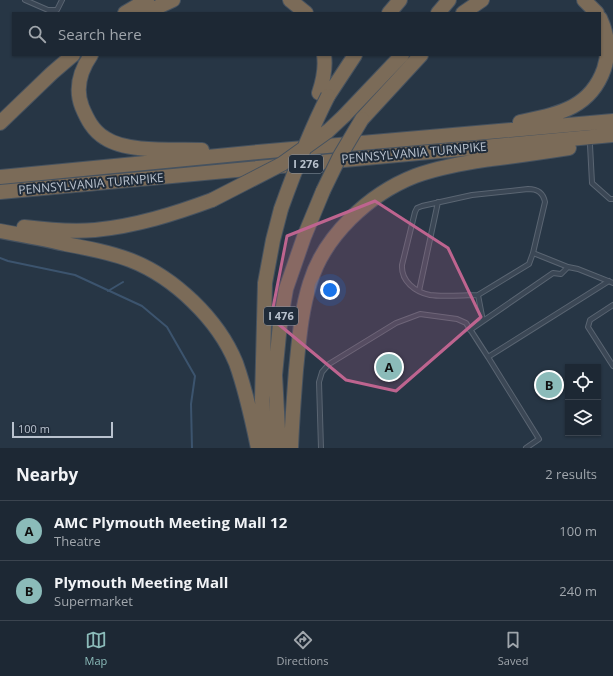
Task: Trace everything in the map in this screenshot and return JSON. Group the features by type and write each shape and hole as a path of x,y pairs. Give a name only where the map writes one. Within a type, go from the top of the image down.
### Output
{"highway":[{"path":"127,12 147,0"},
{"path":"147,12 173,0"},
{"path":"290,0 305,12"},
{"path":"390,12 400,0"},
{"path":"439,12 449,0"},
{"path":"464,12 482,0"},
{"path":"584,0 596,12"},
{"path":"475,134 563,111 580,102 590,94 599,80 607,56 608,47 606,33 601,20"},
{"path":"0,123 72,56"},
{"path":"90,56 80,75 78,91 79,99 91,125 106,139 114,143 140,148 258,152"},
{"path":"323,95 324,56"},
{"path":"323,95 354,56"},
{"path":"0,225 62,230 94,230 112,228 176,213 212,200 282,164 328,131 401,56"},
{"name":"I 476","path":"279,448 275,375 280,324 286,289 304,237 323,191 340,156 401,56"},
{"path":"362,119 420,56"},
{"name":"I 476","path":"266,448 262,400 265,283 273,240 294,155 323,95"},
{"name":"PENNSYLVANIA TURNPIKE","path":"0,177 258,152 613,121"},
{"name":"PENNSYLVANIA TURNPIKE","path":"0,192 613,135"},
{"path":"291,448 299,341 303,311 310,282 320,260 333,239 345,224 379,195 415,176 439,169 474,162 613,142"},
{"path":"0,231 119,256 153,272 185,295 212,323 235,362 248,400 258,448"}],"lane":[{"path":"25,0 48,10 57,10 62,0"},
{"path":"590,145 592,183 610,199 613,199"},
{"path":"533,189 544,195 545,202 533,253 529,264 478,295 430,295 419,291 407,282 402,271 402,265 415,212 418,208 438,202 479,194 533,189"},
{"path":"419,291 438,202"},
{"path":"533,253 611,282"},
{"path":"470,330 553,273 561,274 568,267"},
{"path":"488,357 611,282"},
{"path":"478,295 483,320"},
{"path":"613,305 590,320 588,327 613,366"},
{"path":"321,448 319,382 322,372 329,364 396,323 420,314 457,319 466,323 539,439 526,448"}],"highlighted area":[{"path":"375,201 448,248 481,317 396,391 346,380 271,318 287,236"}],"waterway":[{"path":"0,258 75,275 142,306 167,327 195,376 191,404 192,448"},
{"path":"108,291 123,282"}],"place":[{"name":"AMC Plymouth Meeting Mall 12","path":"389,367"},
{"name":"Plymouth Meeting Mall","path":"549,385"}]}
